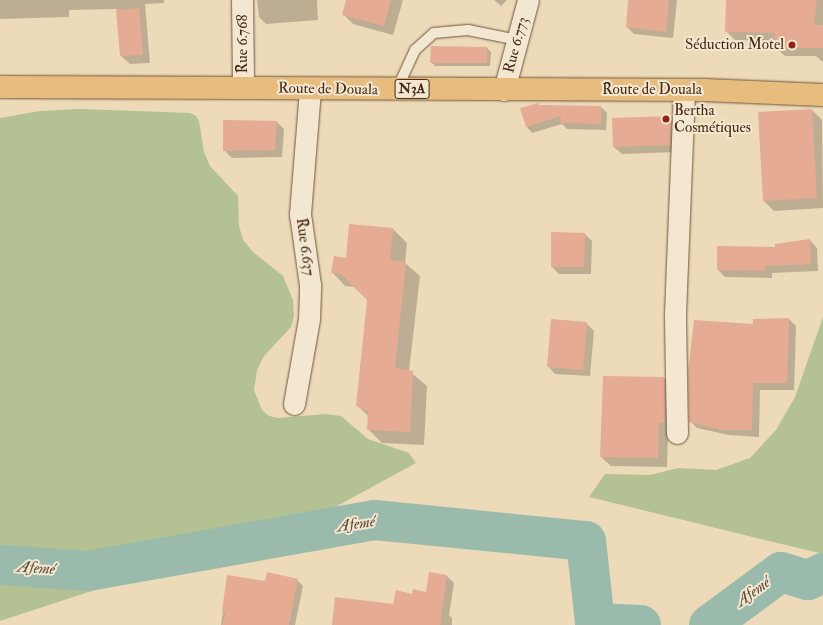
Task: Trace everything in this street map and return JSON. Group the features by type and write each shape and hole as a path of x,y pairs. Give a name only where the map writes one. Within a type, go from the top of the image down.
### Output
{"highway":[{"name":"Route de Douala","path":"0,87 684,90 823,94"}],"street":[{"name":"Rue 6.768","path":"242,0 243,88"},
{"name":"Rue 6.773","path":"504,90 528,0"},
{"name":"Rue 6.637","path":"294,404 309,319 310,285 300,214 310,89"},
{"path":"677,433 676,314 684,90"}],"lane":[{"path":"397,89 415,50 434,33 468,30 517,40"}],"green space":[{"path":"80,109 190,113 196,116 199,121 204,152 210,166 238,196 239,226 243,240 253,252 283,276 293,300 294,316 291,327 264,356 257,370 254,390 262,410 269,416 278,418 326,414 341,416 368,439 409,453 416,463 315,518 0,621 0,118 40,111"},
{"path":"823,317 823,554 589,497 605,474 650,475 678,468 716,470 750,458 776,430 795,397"}],"building":[{"path":"346,0 391,0 384,26 342,15"},
{"path":"628,0 669,0 666,32 626,27"},
{"path":"726,0 817,0 814,25 823,25 823,48 775,48 775,33 725,32"},
{"path":"139,8 143,55 120,56 116,10"},
{"path":"431,46 487,47 487,63 430,63"},
{"path":"538,103 539,105 601,106 601,124 560,123 561,116 526,127 520,108"},
{"path":"812,109 817,198 763,201 758,112"},
{"path":"671,116 670,145 613,147 612,118"},
{"path":"223,120 277,121 275,150 223,151"},
{"path":"349,224 393,228 390,260 406,262 395,368 413,371 410,432 367,430 368,411 356,406 367,300 341,274 331,273 334,256 346,258"},
{"path":"551,232 585,233 584,267 551,267"},
{"path":"810,239 811,264 765,266 765,271 717,270 717,246 775,247 775,244"},
{"path":"789,318 787,383 753,383 752,430 722,430 689,422 688,372 694,320 753,324 753,319"},
{"path":"551,319 587,322 583,370 547,367"},
{"path":"603,376 664,377 665,423 659,423 658,458 600,457"},
{"path":"267,572 298,579 289,625 222,625 226,612 222,611 227,575 265,581"},
{"path":"429,572 447,575 440,625 332,625 335,597 393,604 396,590 412,594 413,589 426,592"}],"waterway":[{"name":"Afemé","path":"0,565 88,571 375,520 586,541 595,623 641,625"},
{"name":"Afemé","path":"709,625 781,572 808,580 823,573"}],"place":[{"name":"Séduction Motel","path":"792,45"},
{"name":"Bertha Cosmétiques","path":"666,119"}]}
